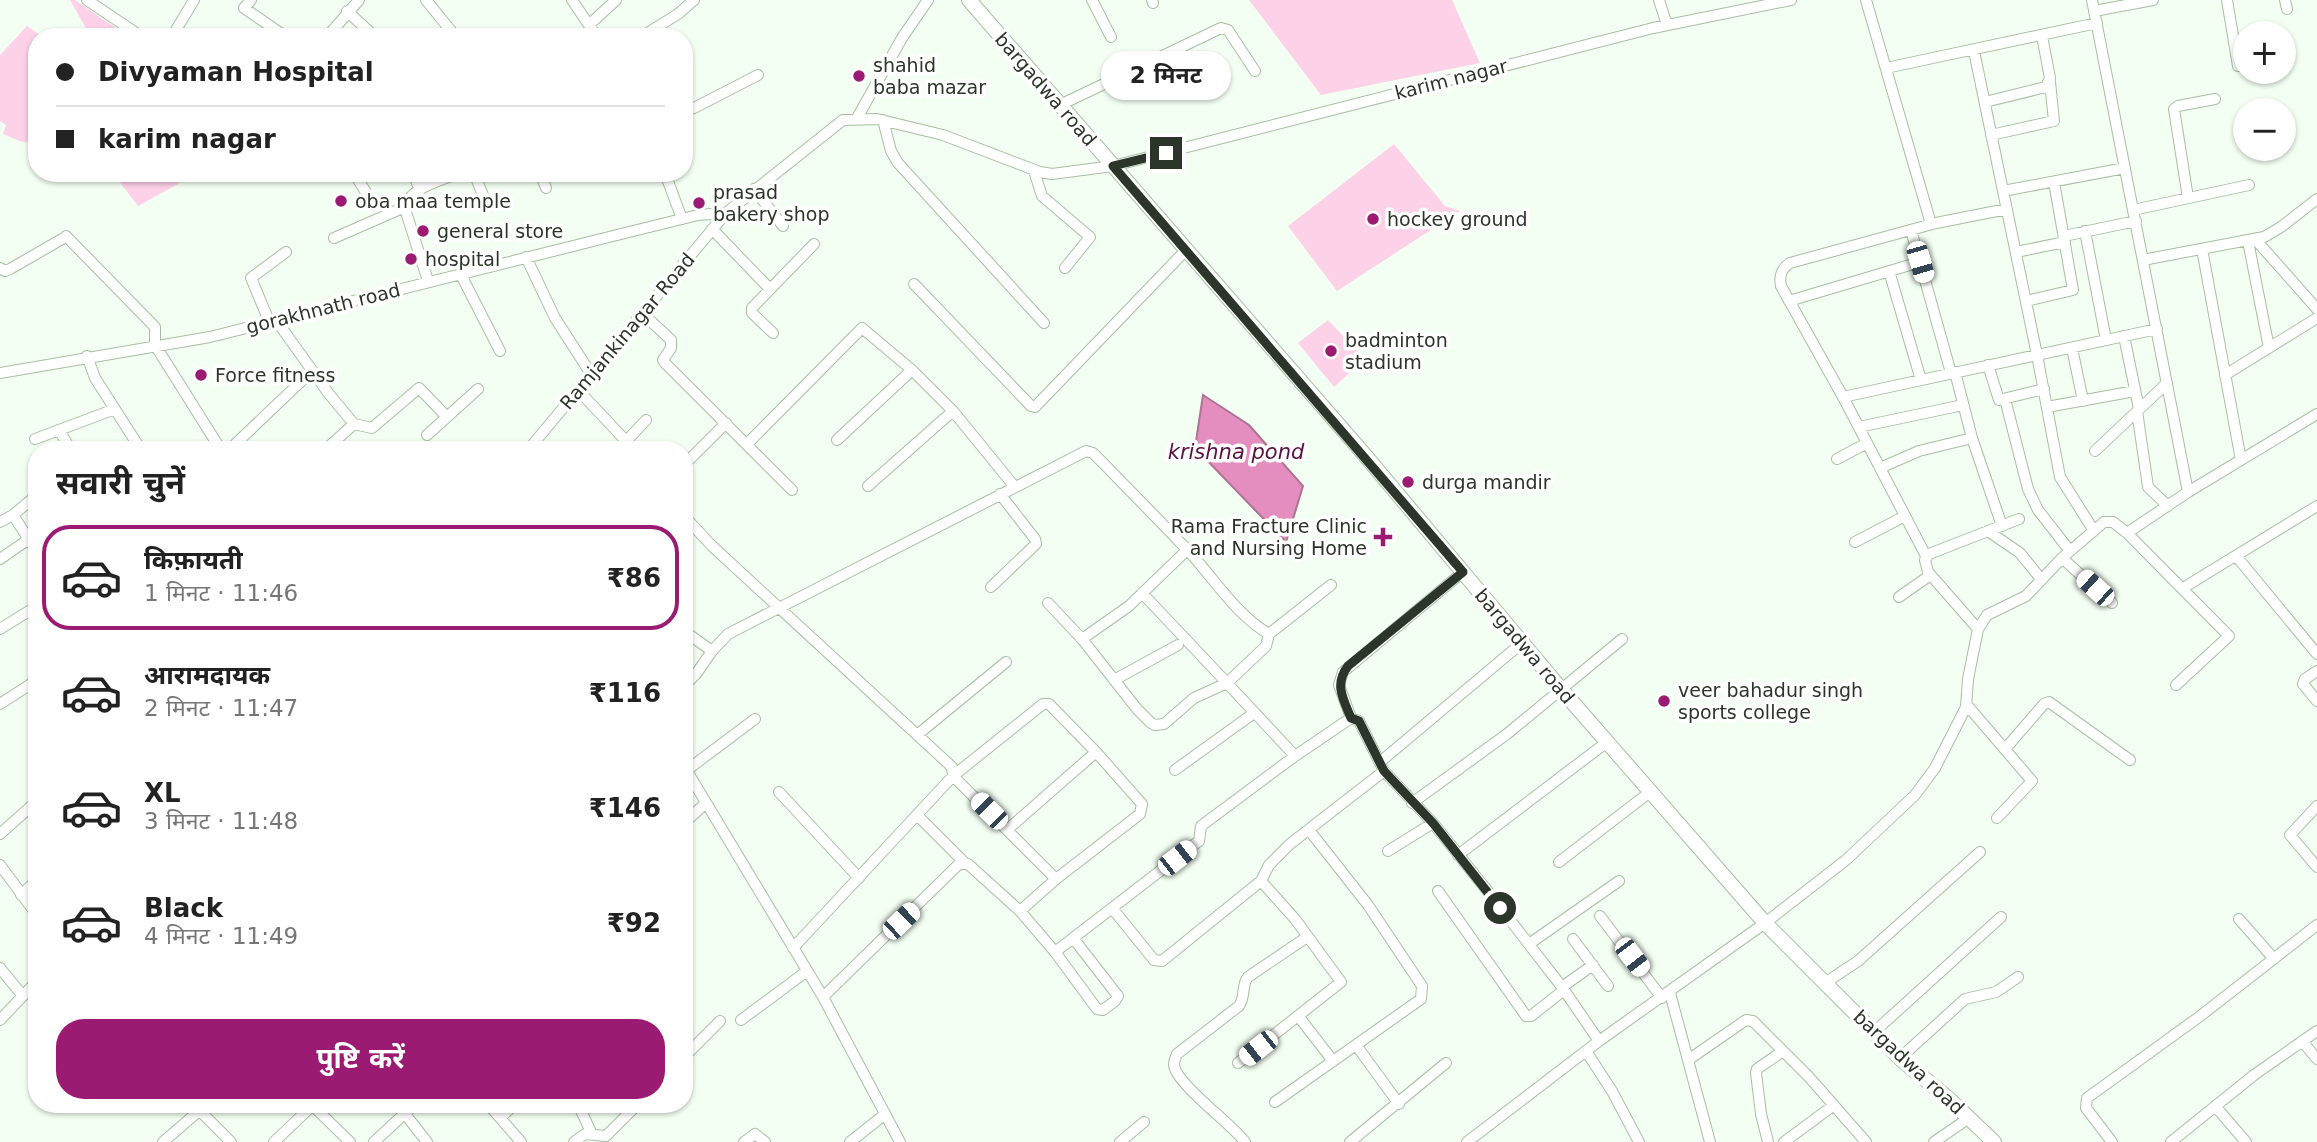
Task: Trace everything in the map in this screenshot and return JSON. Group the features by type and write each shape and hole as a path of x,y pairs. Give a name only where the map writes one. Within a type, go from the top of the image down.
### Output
{"main road":[{"name":"bargadwa road","path":"970,0 1765,923 1900,1058 1994,1142"}],"street":[{"path":"87,0 129,28"},
{"path":"176,28 194,0"},
{"path":"251,0 244,8 273,28"},
{"path":"334,28 359,0"},
{"path":"426,0 449,28"},
{"path":"572,0 592,28"},
{"path":"590,24 617,0"},
{"path":"655,28 694,0"},
{"path":"928,0 902,38 857,118 883,120 982,148 1038,182 1044,198 1090,237 1065,268"},
{"path":"1092,0 1111,37"},
{"path":"1659,0 1667,25"},
{"name":"karim nagar","path":"1038,182 1052,174 1113,166 1667,25 1791,0"},
{"path":"1866,0 1931,225"},
{"path":"2153,0 2093,6 2188,492"},
{"path":"2227,0 2233,36"},
{"path":"347,11 365,28"},
{"path":"1886,68 2097,23"},
{"path":"1060,105 1221,28 1228,30 1255,71"},
{"path":"1992,135 2054,121 2042,36"},
{"path":"1974,51 2060,477 2094,531"},
{"path":"693,108 758,75"},
{"path":"1984,102 2046,87 2050,82"},
{"path":"2188,198 2174,109 2215,99"},
{"name":"Ramjankinagar Road","path":"536,441 726,213 832,126 843,120 857,118"},
{"path":"883,120 898,163 1044,323"},
{"path":"2003,191 2125,168"},
{"path":"360,182 367,194"},
{"path":"417,182 420,190"},
{"path":"428,281 405,206 408,198 438,182"},
{"path":"478,182 485,200"},
{"path":"544,182 546,188"},
{"path":"668,182 682,219"},
{"path":"2026,301 2073,290 2054,182"},
{"path":"2016,252 2065,239 2188,198 2249,185"},
{"path":"754,189 783,226"},
{"path":"2143,260 2251,240 2273,233 2317,200"},
{"path":"334,238 405,206"},
{"path":"1899,597 1927,579 1929,573 1926,556 1843,397 1789,301 1780,281 1782,271 1790,263 1931,225 2007,209"},
{"name":"gorakhnath road","path":"0,373 210,337 682,219 726,213"},
{"path":"712,229 770,289"},
{"path":"1911,230 1972,438 2002,526"},
{"path":"2085,231 2106,340"},
{"path":"0,268 5,271 10,269 64,238 155,327 155,345 215,441"},
{"path":"2251,240 2317,309"},
{"path":"2251,240 2269,348"},
{"path":"773,333 752,310 814,244"},
{"path":"2202,249 2241,460"},
{"path":"914,284 1000,376 1035,407 1186,250"},
{"path":"286,253 251,278 272,320 354,424 368,428 376,426 419,388 447,417"},
{"path":"526,257 555,318 591,374"},
{"path":"1789,301 1920,262"},
{"path":"1889,271 1921,380"},
{"path":"460,273 500,351"},
{"path":"642,313 671,341 671,348 663,360 665,363 792,489"},
{"path":"2225,375 2317,318"},
{"path":"747,444 862,328 912,370 953,411 1014,486"},
{"path":"1843,397 2157,329"},
{"path":"2124,336 2135,391 2148,487 2168,506"},
{"path":"2072,348 2083,401"},
{"path":"87,356 95,378 135,441"},
{"path":"1987,365 1999,400 2044,389"},
{"path":"837,440 912,370"},
{"path":"238,441 312,371"},
{"path":"2095,450 2167,383"},
{"path":"427,435 478,389"},
{"path":"578,390 626,441 646,420"},
{"path":"2047,407 2135,391"},
{"path":"2005,399 2028,489 2038,510 2066,554 2112,604"},
{"path":"1859,427 1964,405"},
{"path":"35,439 115,409"},
{"path":"868,486 953,411"},
{"path":"2127,533 2188,492 2317,414"},
{"path":"693,456 726,423"},
{"path":"335,441 354,424"},
{"path":"59,430 66,441"},
{"path":"1880,468 1919,451 1972,438"},
{"path":"1837,459 1867,443"},
{"path":"693,677 728,634 1081,452 1093,453 1187,550 1240,610 1258,628 1269,634"},
{"path":"991,587 1036,544 1000,494"},
{"path":"0,522 28,502"},
{"path":"2183,588 2317,506"},
{"path":"13,514 28,537"},
{"path":"1855,542 1905,516"},
{"path":"1926,556 2019,519"},
{"path":"1467,1142 1599,1041 1765,923 1846,860 1915,795 1935,768 1966,704 1978,629 1987,615 2026,596 2066,554 2108,521 2127,533 2229,636 2176,685"},
{"path":"693,526 952,767 953,776 1056,879"},
{"path":"1988,531 2020,553 2041,579"},
{"path":"0,559 28,540"},
{"path":"1082,639 1129,606 1187,550"},
{"path":"2236,556 2317,654"},
{"path":"1463,572 1343,672 1339,685 1351,718 1359,721 1382,767 1433,823 1529,944 1599,1041"},
{"path":"1929,573 1978,629"},
{"path":"1048,603 1082,639 1137,709 1155,725 1164,724 1194,698 1227,683 1266,646 1269,634 1331,585"},
{"path":"1142,593 1295,756"},
{"path":"0,629 28,612"},
{"path":"693,637 712,651"},
{"path":"1412,803 1507,734 1622,639"},
{"path":"1112,908 1158,962 1261,881 1269,865 1290,844 1523,642"},
{"path":"1114,680 1178,645"},
{"path":"917,736 1006,662"},
{"path":"2317,671 2302,684 2317,701"},
{"path":"0,704 28,686"},
{"path":"2005,749 2044,704 2049,702 2130,760"},
{"path":"793,948 953,776 1047,704 1096,752 1142,804 1142,809 1140,814 1056,879 1020,911"},
{"path":"1966,704 2032,781 1997,818"},
{"path":"1175,770 1254,713"},
{"path":"1055,952 1199,841 1201,826 1351,718"},
{"path":"693,762 755,719"},
{"path":"1458,855 1607,742"},
{"path":"1007,830 1096,752"},
{"path":"693,781 823,997 900,1142"},
{"path":"779,792 859,878"},
{"path":"1559,862 1650,792"},
{"path":"693,814 706,803"},
{"path":"2317,806 2290,835 2317,867"},
{"path":"0,834 28,810"},
{"path":"917,815 964,862 1020,911 1055,952 1097,1009 1103,1010 1118,996 1073,938"},
{"path":"1388,851 1433,823"},
{"path":"1275,1102 1420,999 1423,986 1368,905 1309,830"},
{"path":"1825,983 1858,961 1980,852"},
{"path":"823,997 964,862"},
{"path":"0,864 28,904"},
{"path":"1238,1063 1341,982 1285,906 1261,881"},
{"path":"1529,944 1619,881"},
{"path":"21,895 28,888"},
{"path":"1438,891 1526,1016 1531,1016 1593,965"},
{"path":"1600,916 1666,995 1688,1060 1710,1142"},
{"path":"1874,1032 2001,917"},
{"path":"2239,919 2274,958"},
{"path":"2112,1142 2086,1108 2087,1098 2199,1017 2317,925"},
{"path":"1245,1142 1197,1096 1176,1070 1175,1059 1177,1054 1239,1006 1244,997 1245,980 1248,977 1307,937"},
{"path":"1573,939 1608,986"},
{"path":"0,968 23,996"},
{"path":"741,1020 807,971"},
{"path":"1900,1058 1965,999 1996,992 2018,977"},
{"path":"0,1020 28,991"},
{"path":"1298,1017 1333,1061"},
{"path":"1688,1060 1749,1019 1783,1051 1866,1142"},
{"path":"693,1049 720,1021"},
{"path":"2171,1142 2254,1075 2317,1031"},
{"path":"2302,1041 2317,1059"},
{"path":"1356,1045 1399,1104"},
{"path":"1587,1051 1639,1142"},
{"path":"1768,1142 1761,1114 1756,1071 1783,1051"},
{"path":"1350,1142 1446,1063"},
{"path":"1784,1142 1833,1105"},
{"path":"2216,1106 2246,1142"},
{"path":"163,1142 197,1113"},
{"path":"209,1113 231,1142"},
{"path":"274,1142 308,1113"},
{"path":"323,1113 350,1142"},
{"path":"496,1113 521,1142"},
{"path":"500,1118 505,1113"},
{"path":"583,1113 594,1135"},
{"path":"574,1142 585,1134 606,1136 629,1113"},
{"path":"374,1142 405,1114 427,1142"},
{"path":"850,1142 884,1115"},
{"path":"1934,1142 1969,1118"},
{"path":"1120,1142 1144,1122"},
{"path":"744,1142 755,1134 765,1142"}],"shaded area":[{"path":"70,0 75,0 116,28 86,28"},
{"path":"1249,0 1452,0 1480,63 1321,95"},
{"path":"27,26 30,28 28,142 3,134 6,125 0,121 0,55"},
{"name":"hockey ground","path":"1394,144 1445,206 1460,211 1337,291 1288,226"},
{"path":"120,182 179,182 178,184 138,206"},
{"name":"badminton stadium","path":"1328,320 1365,359 1334,387 1298,343"}],"water":[{"name":"krishna pond","path":"1203,395 1249,425 1303,486 1286,542 1195,448"}],"place":[{"name":"shahid baba mazar","path":"859,76"},
{"name":"oba maa temple","path":"341,201"},
{"name":"prasad bakery shop","path":"699,203"},
{"name":"hockey ground","path":"1373,219"},
{"name":"general store","path":"423,231"},
{"name":"hospital","path":"411,259"},
{"name":"badminton stadium","path":"1331,351"},
{"name":"Force fitness","path":"201,375"},
{"name":"durga mandir","path":"1408,482"},
{"name":"Rama Fracture Clinic and Nursing Home","path":"1383,537"},
{"name":"veer bahadur singh sports college","path":"1664,701"}],"route":[{"path":"1166,153 1113,166 1463,572 1348,666 1339,685 1351,718 1359,721 1384,771 1433,823 1500,908"}]}
